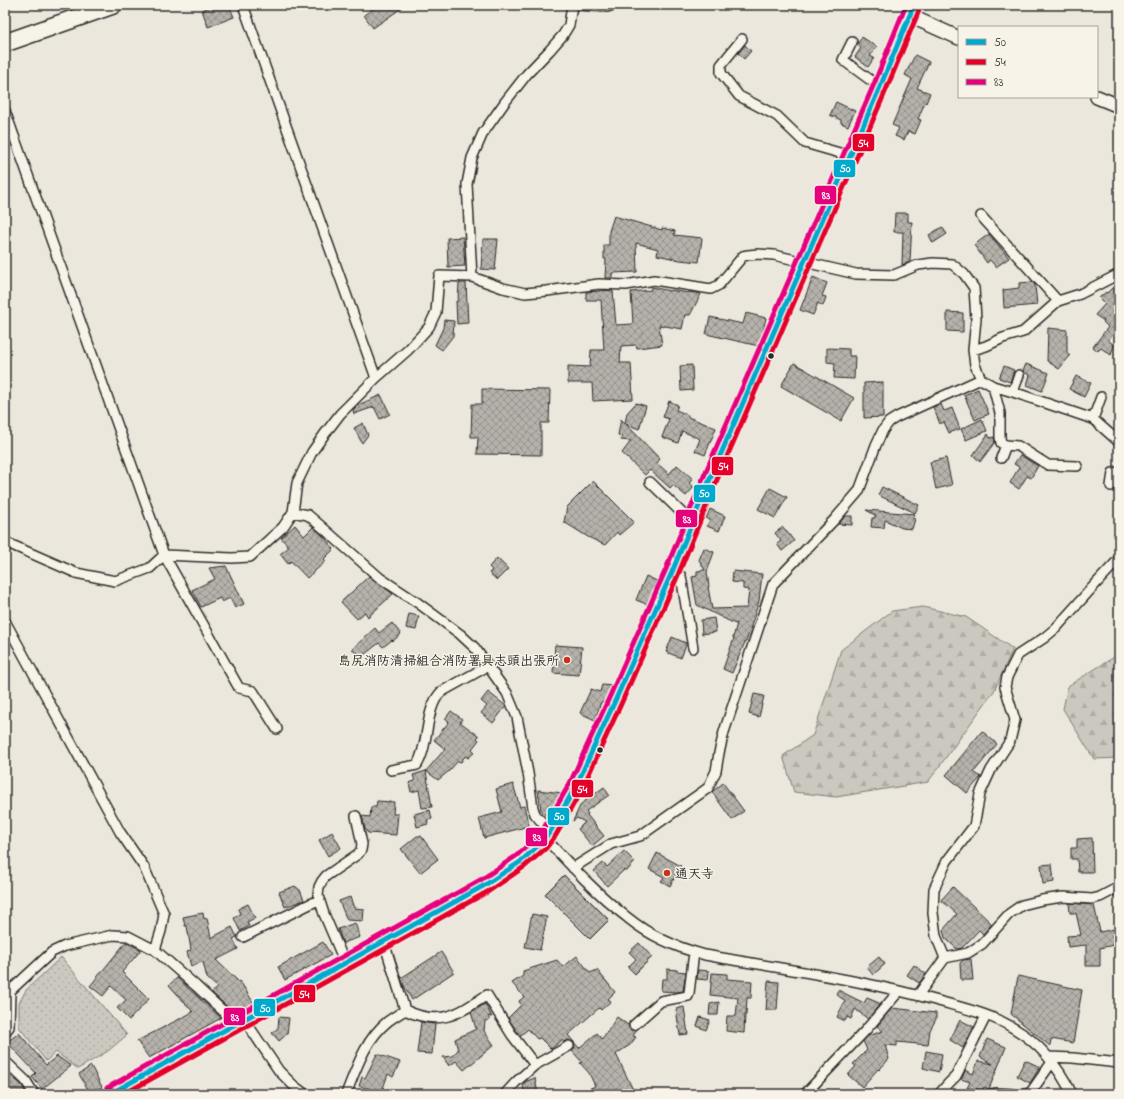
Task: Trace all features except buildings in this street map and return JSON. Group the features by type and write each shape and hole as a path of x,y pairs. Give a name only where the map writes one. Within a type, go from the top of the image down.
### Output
{"highway":[{"path":"5,43 112,5"}],"main road":[{"path":"110,1094 434,915 507,872 522,860 547,835 558,820 576,786 615,701 672,572 710,478 912,11 958,37"},
{"path":"1098,96 1119,106"}],"street":[{"path":"243,5 376,378"},
{"path":"472,277 467,184 472,158 483,133 505,102 526,74 563,35 569,25 572,5"},
{"path":"577,5 607,7 614,5"},
{"path":"742,39 721,65 721,73 739,96 777,116 805,143 850,156"},
{"path":"852,42 843,60 880,87"},
{"path":"5,111 164,556 239,688 253,691 277,729"},
{"path":"980,216 1058,301"},
{"path":"5,542 76,573 115,581 150,568 164,556 232,558 250,557 283,527 293,512 297,483 312,452 340,414 376,378 408,350 429,327 436,312 439,276 472,277 503,288 525,293 599,284 626,285 654,280 711,289 719,285 743,256 748,255 774,255 856,274 894,275 918,265 933,263 952,264 964,274 974,288 976,318 973,350 975,365 981,379 993,386 1093,419 1119,442"},
{"path":"973,350 1023,332 1058,301 1080,294 1119,274"},
{"path":"1014,392 1019,375"},
{"path":"573,868 611,844 640,836 708,788 716,771 724,732 773,584 835,519 859,491 876,445 883,430 889,422 981,379"},
{"path":"993,386 1000,413 1001,443 1018,446 1048,465 1078,466"},
{"path":"1093,419 1101,397"},
{"path":"1001,458 1006,445"},
{"path":"1111,486 1113,473 1119,472"},
{"path":"650,482 692,523"},
{"path":"293,512 308,516 380,578 418,603 460,634 475,648 507,693 517,717 535,814 547,835 573,868 628,919 661,939 685,950 705,955 802,971 918,995 1002,1022 1020,1032 1038,1046 1051,1059 1072,1094"},
{"path":"945,958 936,936 933,913 934,889 947,861 974,826 980,794 991,770 1010,741 1015,720 1005,687 1007,677 1018,655 1044,638 1056,628 1119,559"},
{"path":"672,572 681,576 693,648"},
{"path":"5,622 120,832 144,868 164,914 161,931 155,950"},
{"path":"391,770 417,764 422,757 432,707 436,698 441,692 488,666"},
{"path":"345,963 324,914 318,895 319,887 326,876 358,854 361,850 362,844 356,816"},
{"path":"918,995 945,958 968,954 982,944 1010,914 1022,905 1063,897 1092,899 1100,897 1119,887"},
{"path":"243,937 320,899"},
{"path":"10,991 52,952 65,946 114,935 128,936 155,950 196,986 240,1021 279,1071 293,1085 305,1094"},
{"path":"384,942 405,1010"},
{"path":"634,1025 661,1001 688,996 694,952"},
{"path":"5,982 10,991 9,1028 5,1032"},
{"path":"804,1094 864,1031 899,991"},
{"path":"405,1010 423,1017 445,1017 458,1013 487,995 512,1035 535,1065"},
{"path":"346,1094 363,1053 375,1034 386,1022 405,1010"},
{"path":"940,1094 956,1076 986,1016"},
{"path":"505,1094 535,1065 569,1046"},
{"path":"1051,1059 1073,1058 1119,1063"},
{"path":"1026,1094 1031,1092 1051,1059"},
{"path":"5,1062 26,1081 34,1094"},
{"path":"992,1094 1012,1094"}],"green space":[{"path":"923,607 966,617 1013,649 994,691 928,782 836,797 794,792 783,756 813,735 841,650 892,611"},
{"path":"1119,654 1119,758 1094,759 1063,709 1068,686"},
{"path":"61,957 127,1035 108,1051 78,1069 56,1052 46,1061 19,1027 19,1003 26,990"}],"transit line":[{"name":"83","path":"107,1088 482,879 516,856 536,838 544,828 570,783 666,569 704,476 874,84 906,5"},
{"name":"50","path":"110,1094 485,885 520,862 541,843 550,832 576,786 672,572 710,479 914,5"},
{"name":"54","path":"124,1094 489,891 524,867 546,848 556,835 582,789 678,575 716,482 920,8"}],"place":[{"name":"島尻消防清掃組合消防署具志頭出張所","path":"567,660"},
{"name":"通天寺","path":"667,873"}]}
